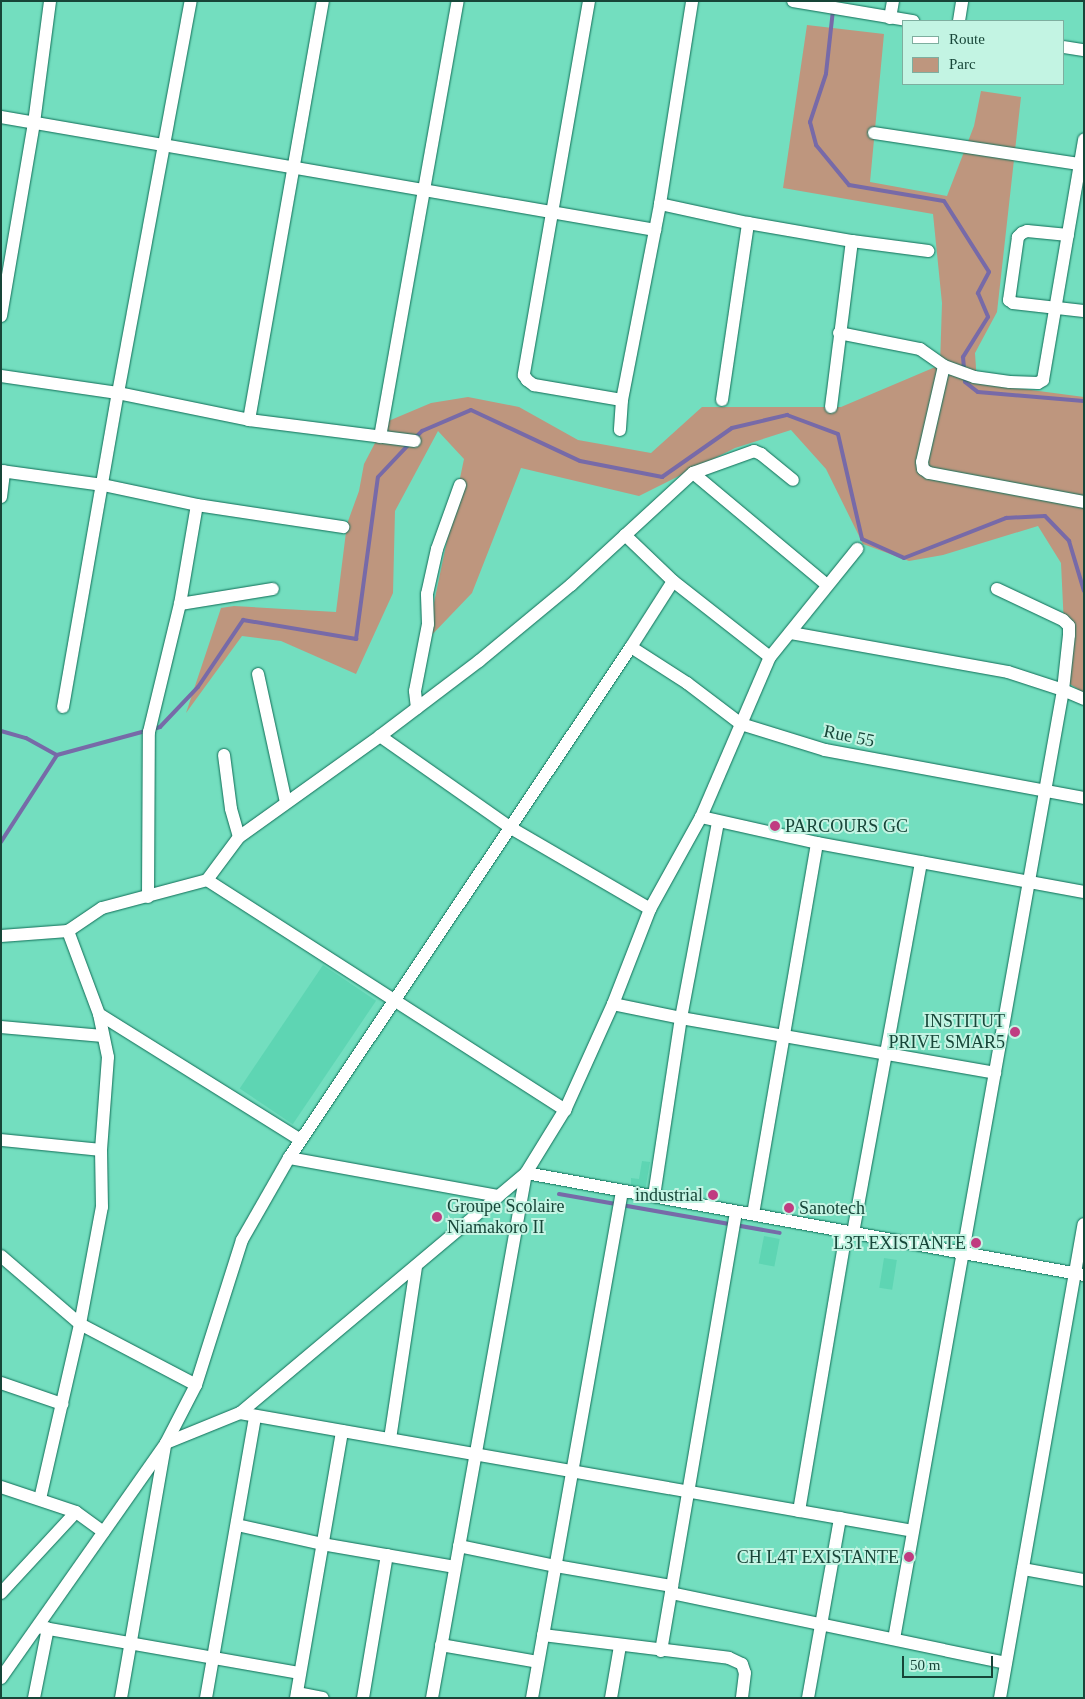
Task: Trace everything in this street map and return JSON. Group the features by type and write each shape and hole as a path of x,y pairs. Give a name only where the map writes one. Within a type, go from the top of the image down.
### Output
{"street":[{"path":"1,316 7,249 34,123 50,1"},
{"path":"63,707 118,393 166,145 191,1"},
{"path":"249,420 323,1"},
{"path":"380,437 458,1"},
{"path":"589,1 524,375 534,385 622,400"},
{"path":"620,430 622,400 660,204 692,1"},
{"path":"793,1 905,20"},
{"path":"890,18 893,1"},
{"path":"959,20 962,1"},
{"path":"1065,47 1084,50"},
{"path":"1,117 655,230"},
{"path":"874,133 1080,164"},
{"path":"839,333 920,349 944,366 974,377 1010,382 1038,383 1045,377 1054,308 1084,139"},
{"path":"660,204 748,223 852,241 928,251"},
{"path":"722,400 748,223"},
{"path":"1068,235 1028,231 1018,237 1009,300 1084,311"},
{"path":"830,407 852,241"},
{"path":"944,366 922,462 923,469 929,473 1084,502"},
{"path":"1,376 118,393 249,420 415,441"},
{"path":"1,936 68,931 102,908 207,880 239,837 380,736 532,618 693,473 754,451 761,454 794,480"},
{"path":"1,496 3,471 103,485 197,505 344,527"},
{"path":"693,473 827,585"},
{"path":"417,708 415,692 428,624 427,594 437,549 460,485"},
{"path":"148,897 149,732 180,604 197,505"},
{"path":"625,535 673,581 770,657"},
{"path":"166,1443 240,1413 416,1268 526,1173 565,1110 613,1004 650,909 701,817 770,657 857,549"},
{"path":"1,1678 43,1627 104,1532 166,1443 196,1385 242,1240 289,1158 511,828 673,581"},
{"path":"180,604 273,589"},
{"path":"894,1640 1063,690 1069,626 1063,620 997,589"},
{"path":"791,633 1008,672 1084,699"},
{"name":"Rue 55","path":"631,647 687,683 741,724 825,750 1084,798"},
{"path":"258,674 286,802"},
{"path":"380,736 511,828 650,909"},
{"path":"224,755 231,809 239,837"},
{"path":"701,817 817,843 1084,892"},
{"path":"654,1196 681,1018 718,822"},
{"path":"753,1214 782,1036 817,843"},
{"path":"799,1511 849,1232 921,862"},
{"path":"207,880 565,1110"},
{"path":"40,1499 80,1324 102,1207 101,1150 108,1057 98,1014 68,931"},
{"path":"613,1004 681,1018 995,1073"},
{"path":"98,1014 301,1140"},
{"path":"1,1027 103,1036"},
{"path":"1,1140 101,1150"},
{"path":"289,1158 499,1196"},
{"path":"526,1173 1079,1274"},
{"path":"432,1698 526,1173"},
{"path":"532,1698 622,1191"},
{"path":"661,1650 736,1212"},
{"path":"1000,1698 1079,1274 1084,1224"},
{"path":"1,1256 80,1324 196,1385"},
{"path":"390,1440 416,1268"},
{"path":"1,1383 62,1404"},
{"path":"240,1413 913,1531"},
{"path":"206,1698 255,1416"},
{"path":"323,1698 296,1695 342,1431"},
{"path":"121,1698 166,1443"},
{"path":"1,1487 76,1512 104,1532"},
{"path":"1,1593 76,1512"},
{"path":"808,1698 840,1518"},
{"path":"237,1525 322,1544 455,1567"},
{"path":"459,1546 672,1589 821,1624 1006,1663"},
{"path":"363,1698 388,1555"},
{"path":"1023,1569 1084,1580"},
{"path":"43,1627 300,1672"},
{"path":"34,1698 43,1627"},
{"path":"543,1635 729,1658 742,1664 745,1673 742,1698"},
{"path":"441,1645 538,1662"},
{"path":"611,1698 620,1646"}],"shaded area":[{"path":"323,965 376,1001 293,1124 240,1089"},
{"path":"642,1161 650,1162 645,1191 639,1187 631,1186 631,1178 639,1179"},
{"path":"764,1236 780,1239 774,1267 759,1263"},
{"path":"884,1258 897,1260 892,1290 879,1288"}],"green space":[{"path":"807,25 884,34 870,182 947,196 974,126 981,91 1021,97 997,312 975,353 977,383 1084,397 1084,693 1062,679 1064,626 1061,563 1038,526 943,555 909,561 863,544 826,469 791,430 735,448 639,496 521,468 472,593 426,641 464,459 438,431 395,511 393,593 356,674 281,641 242,636 186,713 221,608 234,606 336,612 347,524 359,491 364,464 386,422 431,403 468,397 519,407 578,440 651,453 702,407 841,407 940,365 942,303 933,214 783,188"}],"waterway":[{"path":"834,1 826,74 810,122 816,145 849,185 944,201 989,272 978,293 988,317 963,357 965,382 978,392 1084,401"},
{"path":"415,438 422,431 471,410 580,461 662,477 732,428 787,415 838,434 862,539 904,558 1006,518 1045,516 1069,541 1084,591"},
{"path":"1,842 57,755 160,727 198,687 243,620 356,639 378,477 410,443"},
{"path":"1,731 26,738 57,755"},
{"path":"559,1194 780,1233"}],"place":[{"name":"PARCOURS GC","path":"775,826"},
{"name":"INSTITUT PRIVE SMAR5","path":"1015,1032"},
{"name":"industrial","path":"713,1195"},
{"name":"Sanotech","path":"789,1208"},
{"name":"Groupe Scolaire Niamakoro II","path":"437,1217"},
{"name":"L3T EXISTANTE","path":"976,1243"},
{"name":"CH L4T EXISTANTE","path":"909,1557"}]}
